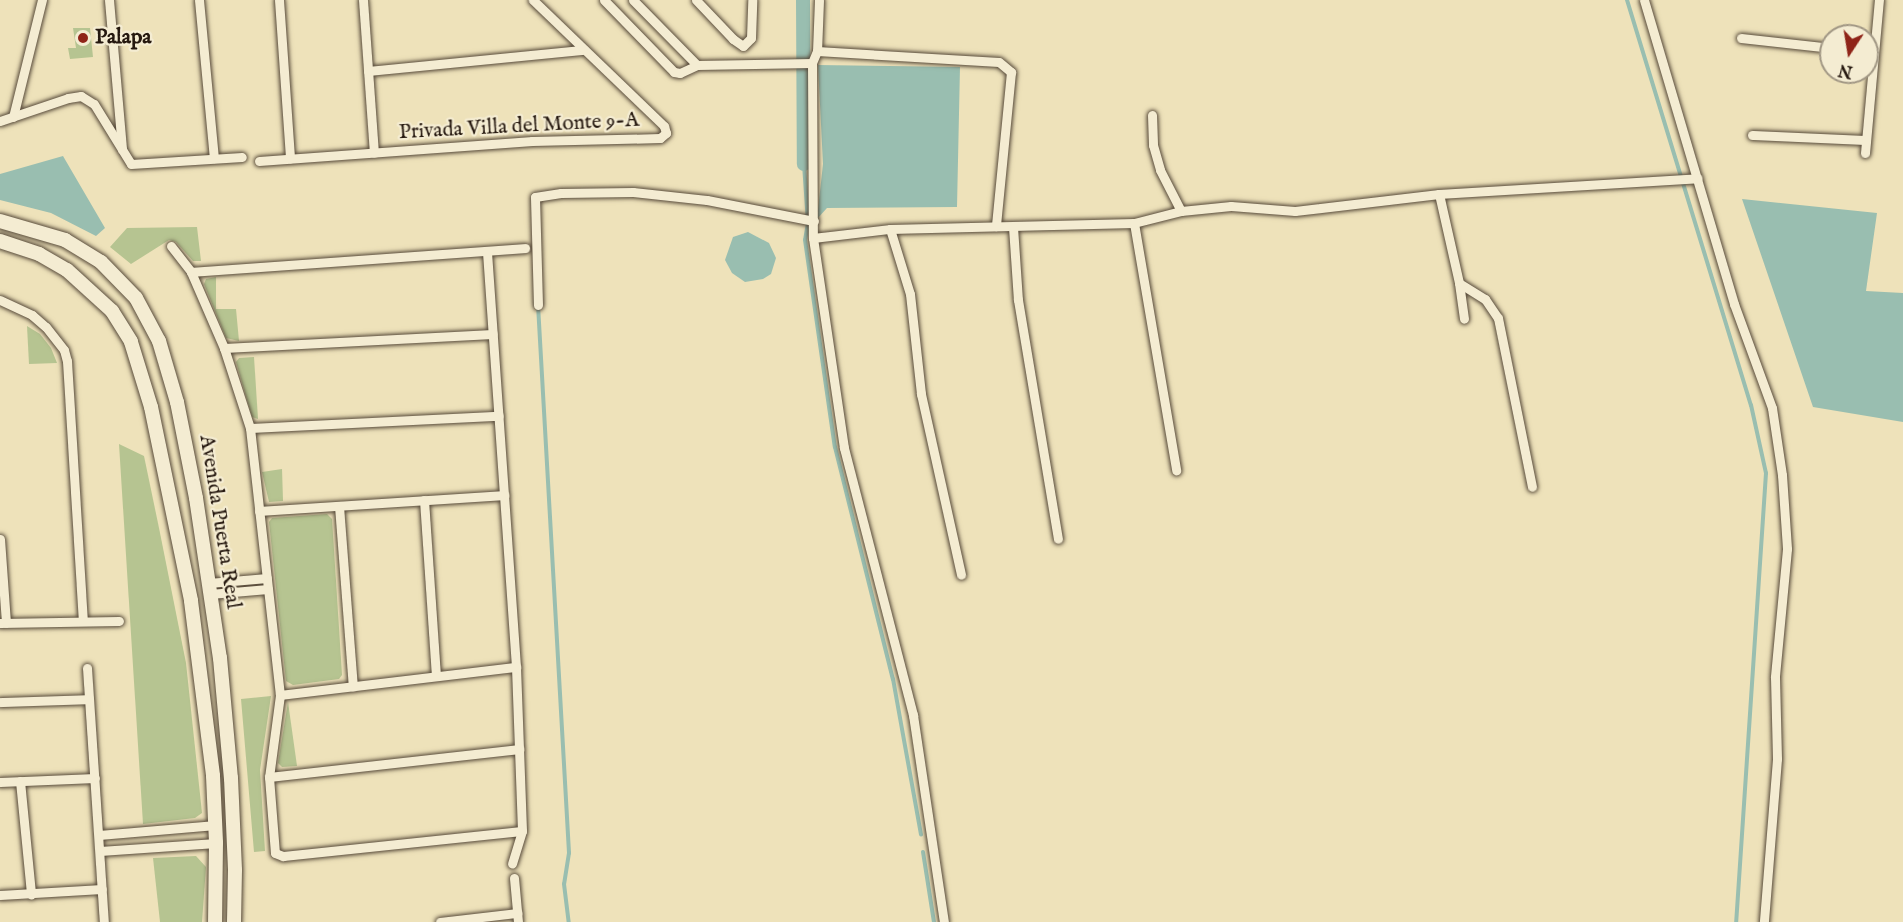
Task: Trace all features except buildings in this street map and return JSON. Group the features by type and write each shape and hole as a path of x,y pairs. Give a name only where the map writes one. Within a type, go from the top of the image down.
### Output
{"main road":[{"name":"Avenida Puerta Real","path":"0,221 65,240 86,251 115,274 136,298 159,341 177,402 196,498 220,658 231,778 235,870 234,922"},
{"name":"Avenida Puerta Real","path":"0,241 54,260 90,288 112,311 131,342 151,407 191,601 207,716 216,825 214,922"},
{"path":"151,407 177,402"}],"street":[{"path":"13,117 42,0"},
{"path":"109,0 122,152"},
{"path":"199,0 214,158"},
{"path":"279,0 290,159"},
{"path":"363,0 374,153"},
{"name":"Privada Villa del Monte 9-A","path":"259,161 532,141 660,138 666,133 664,126 533,0"},
{"path":"604,0 670,70 680,73 697,65 812,63"},
{"path":"633,0 697,65"},
{"path":"696,0 733,39 743,46 751,38 752,0"},
{"path":"819,0 817,51 812,63 813,238 844,448 913,715 944,922"},
{"path":"1644,0 1734,304 1772,408 1782,475 1787,549 1775,677 1777,759 1764,922"},
{"path":"1875,24 1879,0"},
{"path":"1741,39 1819,47"},
{"path":"368,71 584,50"},
{"path":"817,51 999,62 1011,72 996,226"},
{"path":"1865,153 1869,84"},
{"path":"0,121 68,98 85,97 94,104 131,164 242,157"},
{"path":"1152,115 1153,145 1160,170 1181,211"},
{"path":"1752,135 1866,140"},
{"path":"813,238 890,229 1134,223 1181,211 1231,206 1295,211 1439,194 1698,178"},
{"path":"538,304 535,197 561,193 633,192 707,200 814,221"},
{"path":"1439,194 1459,283 1464,319"},
{"path":"1134,223 1176,470"},
{"path":"1013,227 1018,300 1058,539"},
{"path":"890,229 910,294 916,325 921,394 961,575"},
{"path":"171,246 191,272 224,348 250,428 280,695 269,777 274,850 280,856 522,831"},
{"path":"191,272 525,248"},
{"path":"487,252 516,667 522,831 512,863"},
{"path":"1459,283 1485,298 1498,318 1532,487"},
{"path":"0,300 32,315 46,327 64,350 67,361 83,620"},
{"path":"224,348 493,334"},
{"path":"250,428 499,416"},
{"path":"259,511 504,495"},
{"path":"424,500 436,676"},
{"path":"339,506 353,686"},
{"path":"0,539 3,623 119,621"},
{"path":"210,589 238,580 267,578"},
{"path":"210,589 240,591 268,589"},
{"path":"280,695 516,667"},
{"path":"87,668 105,922"},
{"path":"0,702 89,699"},
{"path":"269,777 519,749"},
{"path":"0,782 95,778"},
{"path":"20,781 31,894"},
{"path":"99,836 216,825"},
{"path":"186,829 187,844"},
{"path":"100,851 216,843"},
{"path":"440,922 517,918 514,878"},
{"path":"0,896 102,889"}],"green space":[{"name":"Palapa","path":"73,28 90,28 93,57 70,59 68,48 76,48"},
{"path":"197,227 201,261 193,261 176,242 169,240 131,264 110,247 127,228"},
{"path":"216,277 216,309 236,309 239,341 226,338 204,284 206,279"},
{"path":"27,326 40,334 51,348 57,363 29,364"},
{"path":"254,357 258,419 252,417 236,362 239,358"},
{"path":"119,444 144,456 159,528 186,663 202,813 195,818 143,824"},
{"path":"282,469 283,501 269,502 262,472"},
{"path":"327,514 332,519 342,675 339,679 293,685 286,681 269,522 272,518"},
{"path":"271,696 260,770 265,851 254,852 241,699"},
{"path":"288,702 297,766 282,767 278,763"},
{"path":"196,856 206,867 202,922 160,922 153,858"}],"shaded area":[{"path":"818,65 960,67 957,207 827,208 817,219 823,164"},
{"path":"63,156 105,228 96,236 51,213 0,200 0,174"},
{"path":"1742,199 1877,213 1866,291 1903,293 1903,422 1813,407"},
{"path":"748,232 769,243 776,258 771,274 763,279 745,282 732,273 725,260 733,237"}],"waterway":[{"path":"803,0 804,164"},
{"path":"1627,0 1751,405 1766,473 1736,922"},
{"path":"804,164 808,223 805,240 835,447 893,679 921,835"},
{"path":"538,305 569,853 564,884 569,922"},
{"path":"923,852 934,922"}],"place":[{"name":"Palapa","path":"83,38"}]}
